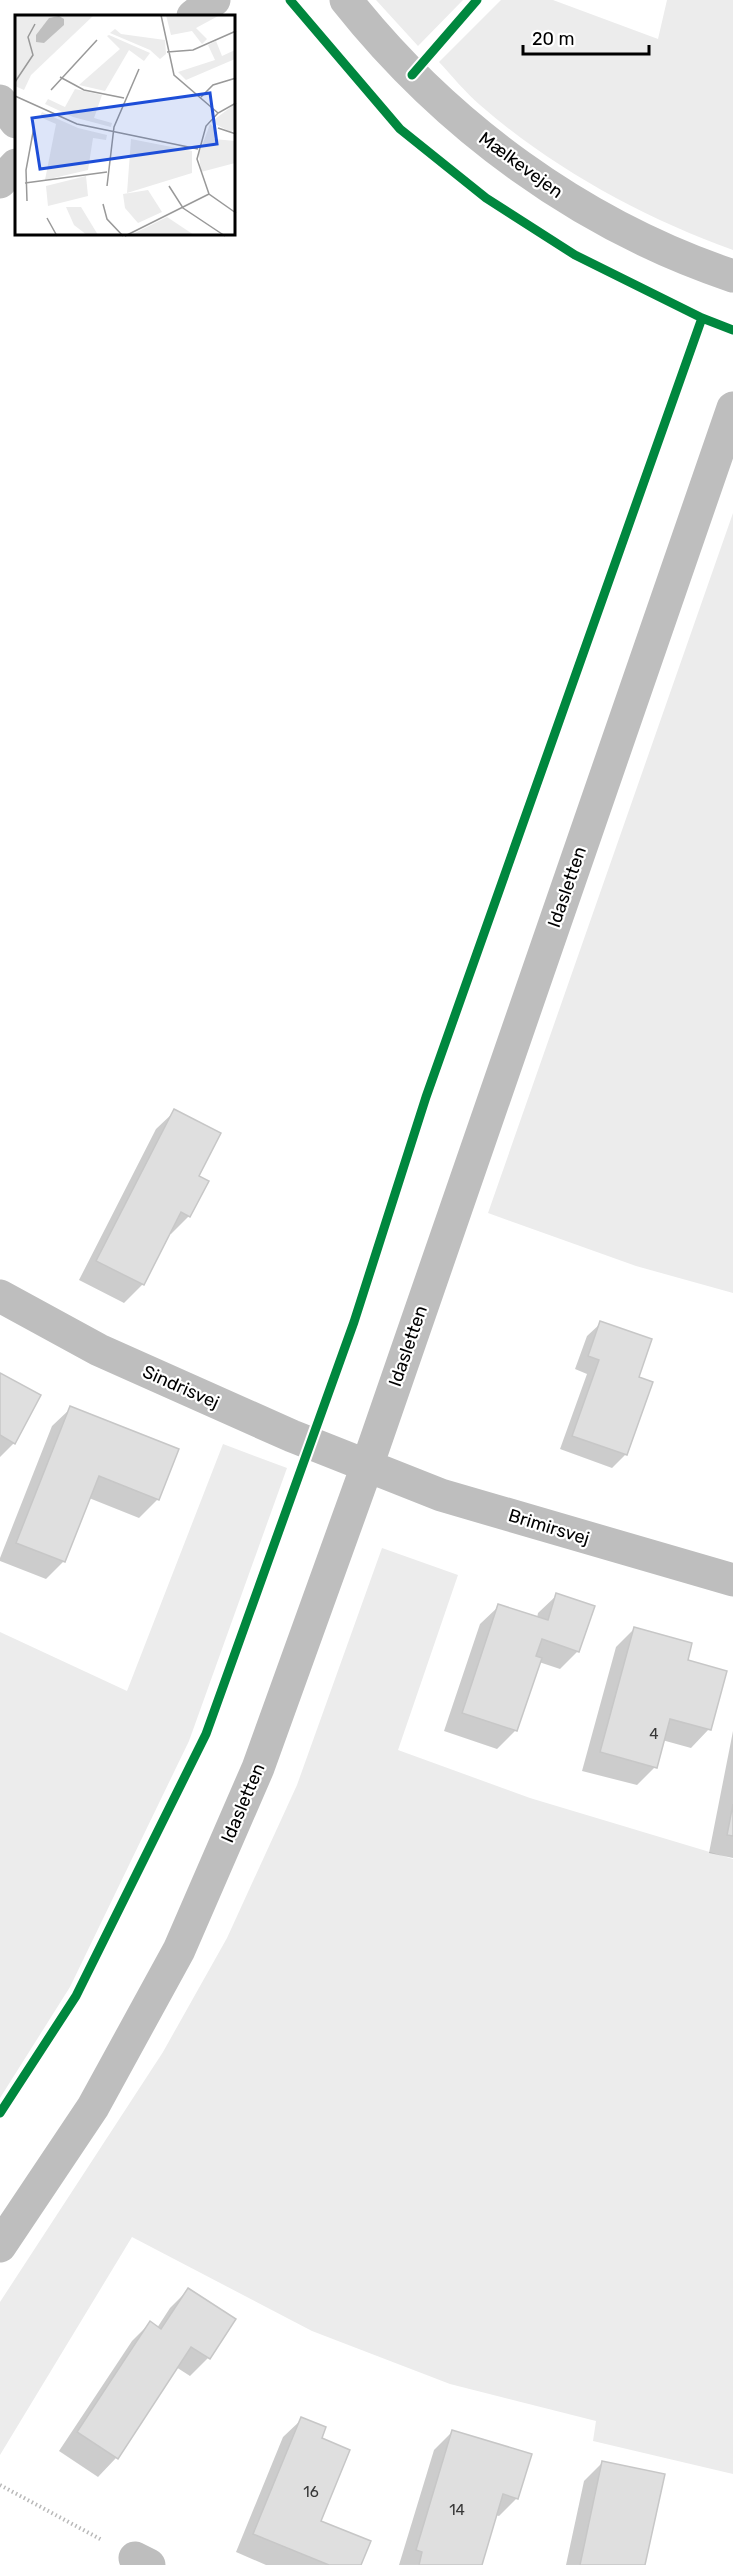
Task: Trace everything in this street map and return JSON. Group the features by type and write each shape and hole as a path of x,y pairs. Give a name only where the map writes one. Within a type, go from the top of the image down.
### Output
{"street":[{"path":"194,15 214,0"},
{"name":"Mælkevejen","path":"346,0 368,28 412,75 465,123 520,166 577,206 640,239 733,276"},
{"path":"0,101 15,121"},
{"path":"0,182 15,166"},
{"name":"Idasletten","path":"0,2246 93,2107 179,1950 258,1768 367,1466 733,408"},
{"name":"Sindrisvej","path":"0,1296 99,1350 282,1432 367,1466"},
{"name":"Brimirsvej","path":"367,1466 441,1495 733,1580"}],"path":[{"path":"0,2485 142,2561"}],"shaded area":[{"path":"376,0 463,0 418,46"},
{"path":"501,0 553,0 658,39 667,0 733,0 733,250 632,207 568,170 508,128 459,84 439,62"},
{"path":"733,513 733,1293 636,1266 488,1213"},
{"path":"223,1444 287,1468 189,1741 70,1987 0,2098 0,1632 127,1691"},
{"path":"382,1548 458,1575 398,1750 530,1798 733,1859 733,2474 593,2441 596,2421 450,2384 312,2331 132,2237 0,2455 0,2302 163,2052 227,1938 297,1785"}],"building":[{"path":"174,1109 221,1133 199,1176 209,1181 190,1217 181,1212 144,1285 96,1261"},
{"path":"600,1321 652,1339 639,1377 653,1382 627,1455 572,1436 599,1360 588,1356"},
{"path":"0,1373 41,1395 15,1444 0,1435"},
{"path":"70,1406 179,1449 159,1500 99,1476 65,1562 16,1543"},
{"path":"556,1593 595,1606 579,1652 542,1639 536,1656 542,1658 517,1731 462,1713 498,1604 548,1620"},
{"path":"634,1627 692,1643 688,1660 727,1671 711,1730 670,1719 657,1768 600,1752"},
{"path":"733,1804 733,1836 727,1835"},
{"path":"188,2288 236,2319 210,2359 191,2347 118,2459 77,2432 150,2321 161,2329"},
{"path":"301,2417 326,2427 322,2438 350,2450 321,2521 371,2541 361,2565 329,2565 253,2534"},
{"path":"452,2430 532,2454 518,2499 503,2494 482,2565 419,2565 422,2552 416,2550"},
{"path":"602,2461 665,2474 645,2565 580,2565"}],"cycle path":[{"path":"290,0 400,129 486,198 575,255 702,318 733,330"},
{"path":"412,75 477,0"},
{"path":"0,2113 76,1996 206,1734 354,1322 426,1097 702,318"}]}
